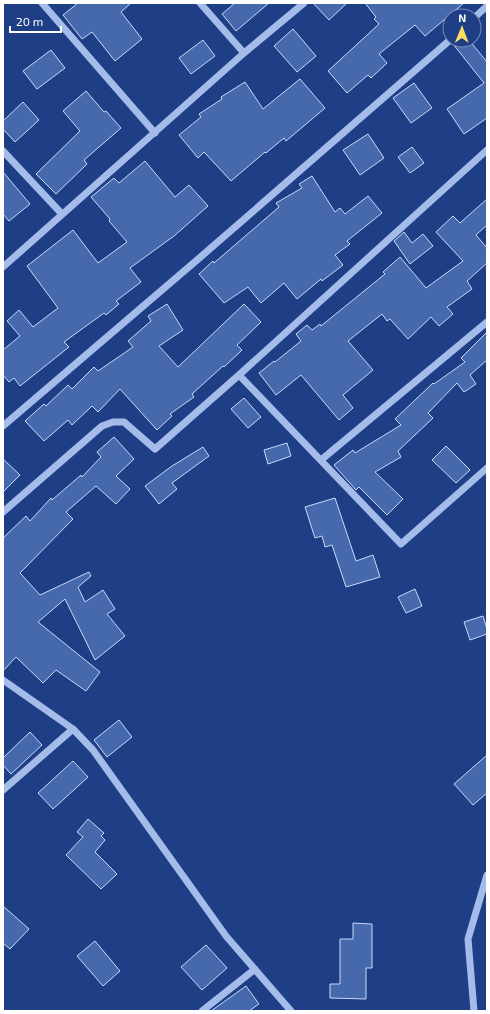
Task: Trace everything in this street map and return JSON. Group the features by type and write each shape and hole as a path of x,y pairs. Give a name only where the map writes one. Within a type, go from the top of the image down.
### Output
{"street":[{"path":"42,3 155,133"},
{"path":"200,3 244,53"},
{"path":"3,267 244,53 304,3"},
{"path":"3,426 442,47"},
{"path":"3,512 102,426 113,422 124,422 156,449 240,375 487,150"},
{"path":"3,151 62,214"},
{"path":"321,460 487,322"},
{"path":"240,375 401,544 487,468"},
{"path":"3,680 73,729 93,750 226,936 291,1011"},
{"path":"3,790 73,729"},
{"path":"474,1011 468,939 487,877"},
{"path":"202,1011 255,969"}],"building":[{"path":"78,3 131,3 121,12 142,39 115,61 92,32 82,39 63,15"},
{"path":"235,3 269,3 236,31 222,14"},
{"path":"313,3 347,3 329,20"},
{"path":"365,3 464,3 458,8 442,8 442,22 425,36 415,25 379,54 387,63 371,78 368,75 347,93 328,71 379,24 374,19 376,17"},
{"path":"293,29 316,56 297,72 274,46"},
{"path":"203,40 215,56 191,74 179,58"},
{"path":"456,48 476,48 487,62 487,118 464,134 447,109 484,83"},
{"path":"51,50 65,68 37,89 23,71"},
{"path":"300,79 325,108 286,141 284,138 231,181 204,152 198,158 179,135 201,117 199,114 222,99 221,97 245,82 263,109"},
{"path":"414,83 432,108 411,123 393,98"},
{"path":"86,91 104,112 106,111 121,128 84,160 87,164 56,194 36,174 80,131 63,111"},
{"path":"23,102 39,120 15,142 3,129 3,121"},
{"path":"368,134 384,158 360,175 343,150"},
{"path":"412,147 424,163 410,173 398,157"},
{"path":"145,161 175,197 189,185 208,206 174,236 130,268 141,282 116,301 119,304 106,315 104,313 64,342 69,347 20,386 14,378 9,382 3,375 3,350 20,336 7,321 19,310 33,327 58,308 27,266 73,230 98,263 127,242 91,197 114,178 119,183"},
{"path":"3,172 30,204 9,221 3,214"},
{"path":"312,176 335,212 340,208 345,214 368,196 382,213 347,241 350,244 335,255 343,265 322,281 321,279 297,299 284,283 261,303 248,287 224,303 199,274 279,207 276,203 302,188 299,184"},
{"path":"487,199 487,225 476,235 487,248 487,263 467,281 472,289 447,307 453,314 439,326 431,317 408,339 390,319 387,321 382,314 348,341 373,370 343,395 353,408 339,420 301,375 276,395 259,373 301,341 296,334 307,325 312,330 320,324 321,326 385,274 383,272 400,257 426,288 463,261 436,232 453,216 460,223"},
{"path":"404,232 412,243 423,234 433,246 410,264 394,241"},
{"path":"167,304 183,330 159,346 178,367 244,304 261,322 237,345 242,350 192,394 194,397 170,414 172,416 157,430 120,389 98,412 92,406 72,425 68,420 44,441 25,421 44,404 46,406 68,385 72,389 94,367 98,371 133,347 128,341 151,321 148,316"},
{"path":"487,332 487,360 470,375 476,384 464,392 457,383 428,413 433,418 398,451 401,457 375,472 403,499 387,515 359,487 356,490 334,465 353,450 355,453 401,425 395,419 433,383 434,384 465,362 461,358"},
{"path":"244,398 261,417 248,428 231,409"},
{"path":"114,437 134,459 116,476 130,489 116,504 96,486 66,512 73,519 20,573 40,595 89,572 91,576 78,587 85,602 103,590 115,609 107,614 125,636 95,660 65,599 38,622 100,672 86,691 56,670 43,683 16,657 3,671 3,538 26,516 30,521 51,498 52,500 81,475 82,477 101,457 97,452"},
{"path":"287,443 291,456 268,464 264,450"},
{"path":"446,446 470,470 456,483 432,460"},
{"path":"203,447 209,456 172,483 177,489 159,504 145,486 172,466"},
{"path":"3,459 20,475 3,492"},
{"path":"335,498 356,561 373,555 380,577 346,587 332,545 325,547 322,536 315,538 305,507"},
{"path":"415,589 422,606 406,613 398,597"},
{"path":"483,616 487,634 470,640 464,622"},
{"path":"119,720 132,737 107,757 94,740"},
{"path":"30,732 42,745 11,774 3,765 3,758"},
{"path":"487,755 487,793 473,805 454,784"},
{"path":"73,761 88,777 53,809 38,793"},
{"path":"88,819 104,833 101,836 105,840 95,852 117,874 101,889 66,855 83,837 77,832"},
{"path":"3,906 29,929 10,949 3,943"},
{"path":"353,923 372,924 372,968 366,968 366,999 330,998 330,984 340,984 340,939 353,939"},
{"path":"95,941 120,971 103,986 77,956"},
{"path":"206,945 227,968 202,990 181,967"},
{"path":"246,986 259,1004 249,1011 211,1011"}]}
